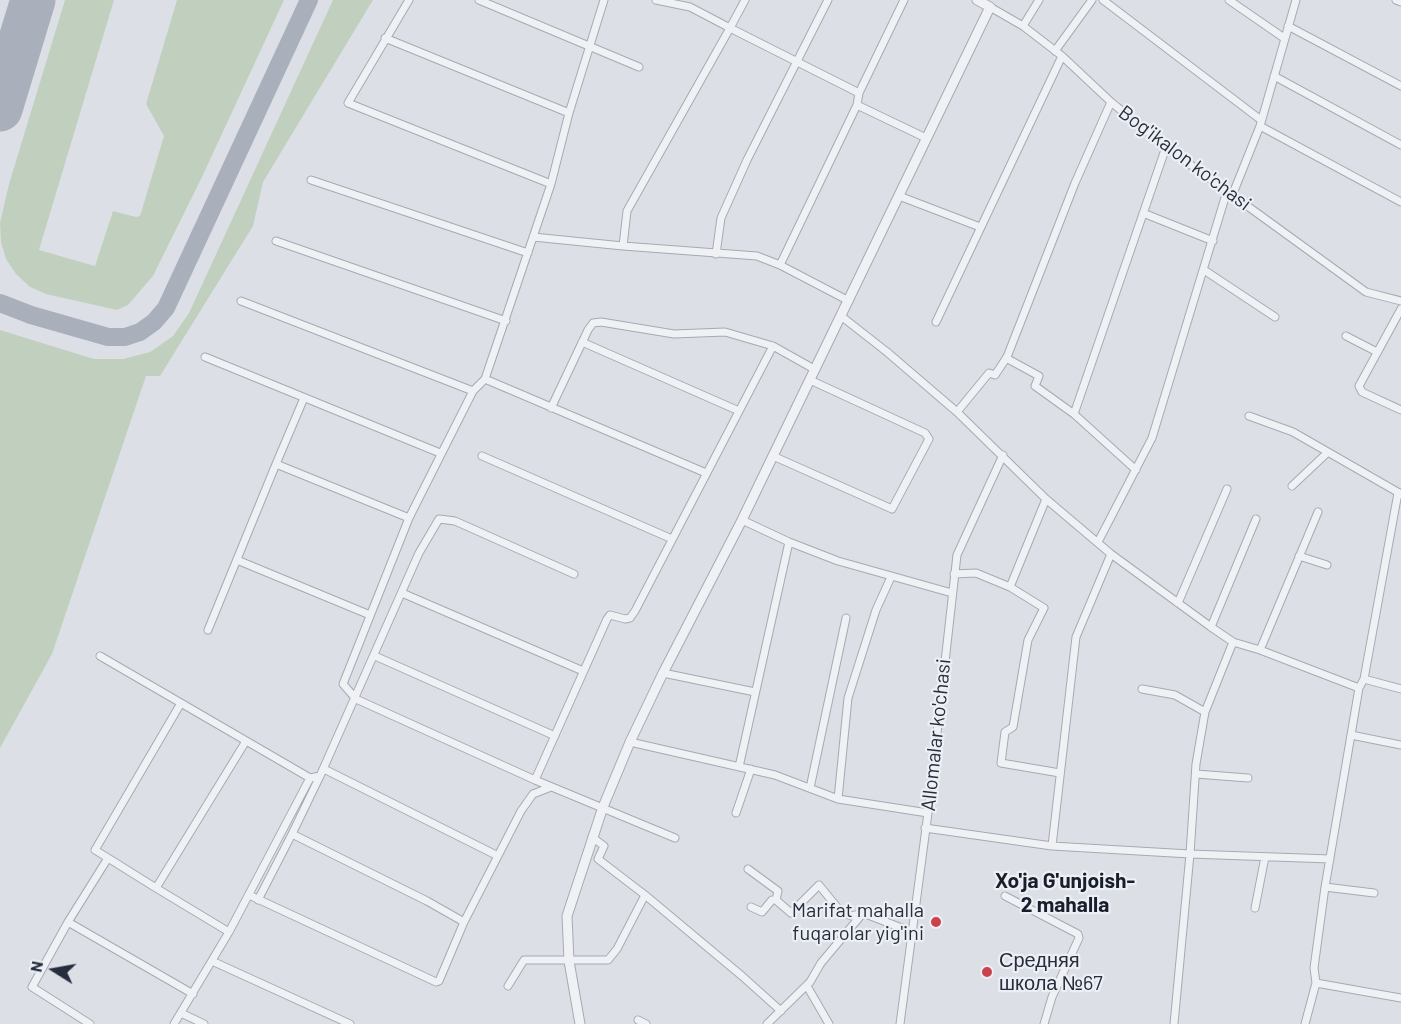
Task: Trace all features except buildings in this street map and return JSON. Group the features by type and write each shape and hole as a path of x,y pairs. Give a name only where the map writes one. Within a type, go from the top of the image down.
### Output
{"street":[{"path":"409,0 348,102 551,184"},
{"path":"479,0 639,67"},
{"path":"604,0 569,113 551,184 485,379 473,391 409,518 343,684 356,699 551,787 675,838"},
{"path":"656,0 690,7 859,93"},
{"path":"623,246 627,211 745,0"},
{"path":"716,254 721,218 747,159 828,0"},
{"path":"780,265 857,105 859,93 904,0"},
{"name":"Bog'ikalon ko'chasi","path":"977,0 1023,26 1062,56 1111,102 1166,147 1366,292 1401,301"},
{"path":"1023,26 1039,0"},
{"path":"1055,51 1092,0"},
{"path":"1103,0 1261,123 1401,202"},
{"path":"1229,0 1284,38"},
{"path":"1098,542 1152,438 1213,241 1230,194 1261,123 1296,0"},
{"path":"1396,0 1401,2"},
{"path":"580,1024 569,961 567,916 603,807 630,742 663,673 742,520 990,7"},
{"path":"1288,26 1401,86"},
{"path":"385,38 569,113"},
{"path":"936,322 1062,56"},
{"path":"1274,76 1401,145"},
{"path":"957,412 989,373 995,375 1006,358 1111,102"},
{"path":"857,105 926,138"},
{"path":"1074,414 1166,147"},
{"path":"311,180 528,253"},
{"path":"899,196 980,227"},
{"path":"1143,213 1213,241"},
{"path":"533,237 757,256 780,265 849,302"},
{"path":"276,241 506,321"},
{"path":"1204,270 1275,316"},
{"path":"241,301 473,391"},
{"path":"1401,309 1359,386 1359,390 1401,410"},
{"path":"841,316 957,412 1046,499 1111,554 1211,627 1233,642 1359,688"},
{"path":"551,408 593,323 601,322 674,334 725,332 773,346 814,369"},
{"path":"1346,336 1377,352"},
{"path":"582,342 739,411"},
{"path":"535,780 607,619 610,615 630,618 773,346"},
{"path":"205,357 440,453"},
{"path":"1006,358 1039,376 1035,386 1074,414 1136,470"},
{"path":"485,379 706,473"},
{"path":"772,456 892,509 929,439 924,434 810,380"},
{"path":"208,630 304,398"},
{"path":"1249,416 1293,432 1400,493 1364,679 1359,688 1324,887 1314,968 1316,983 1305,1024"},
{"path":"1292,486 1327,453"},
{"name":"Allomalar ko'chasi","path":"900,1024 928,813 957,555 1003,455"},
{"path":"482,456 672,539"},
{"path":"276,464 409,518"},
{"path":"1178,603 1227,489"},
{"path":"1010,587 1046,499"},
{"path":"1260,650 1318,512"},
{"path":"258,900 324,769 419,553 439,519 455,521 574,574"},
{"path":"1211,627 1256,519"},
{"path":"742,520 838,561 952,593"},
{"path":"739,766 789,542"},
{"path":"1052,846 1076,638 1111,554"},
{"path":"1299,556 1327,565"},
{"path":"237,560 370,615"},
{"path":"954,574 976,573 1010,587 1044,608 1028,640 1013,727 1005,732 1001,764 1060,773"},
{"path":"838,799 848,698 876,610 891,577"},
{"path":"402,593 584,671"},
{"path":"810,788 846,618"},
{"path":"1174,1024 1196,774 1205,712 1233,642"},
{"path":"100,656 310,778 320,776"},
{"path":"375,656 555,736"},
{"path":"663,673 755,693"},
{"path":"1364,679 1401,689"},
{"path":"1142,689 1175,695 1205,712"},
{"path":"181,703 94,850 229,932"},
{"path":"1351,735 1401,745"},
{"path":"156,888 246,741"},
{"path":"630,742 775,775 838,799 928,813"},
{"path":"324,769 498,856"},
{"path":"736,813 750,769"},
{"path":"1196,774 1248,778"},
{"path":"174,1024 249,896 310,778"},
{"path":"249,896 436,982 439,981 464,922 521,811 533,794 551,787"},
{"path":"925,828 1052,846 1330,859"},
{"path":"292,834 406,890 464,922"},
{"path":"592,837 604,846 598,859 645,895 781,1011"},
{"path":"1255,908 1265,857"},
{"path":"91,1024 32,987 68,922 108,858"},
{"path":"748,869 778,891 776,900"},
{"path":"751,907 762,912 771,900 776,900 791,913 819,885 841,912 852,916 863,913 912,932"},
{"path":"1324,887 1374,893"},
{"path":"508,986 524,960 608,960 617,949 645,895"},
{"path":"1005,896 1078,934 1079,938 1052,997 1044,1024"},
{"path":"766,1024 807,986 821,963 863,913"},
{"path":"68,922 193,994"},
{"path":"212,961 350,1024"},
{"path":"1316,983 1401,998"},
{"path":"807,986 829,1024"},
{"path":"181,1013 204,1024"},
{"path":"638,1020 646,1024"}],"green space":[{"path":"65,0 114,0 39,250 95,266 113,211 140,216 164,136 146,104 177,0 284,0 202,177 153,276 128,305 117,310 46,294 30,287 16,274 6,259 1,242 0,223 9,184"},
{"path":"333,0 373,0 263,182 253,226 160,376 146,376 52,654 0,748 0,330 94,359 123,359 150,352 173,336 189,313"}],"taxiway":[{"path":"0,303 31,315 108,337 125,337 140,332 154,322 166,308 309,0"}],"runway":[{"path":"0,109 33,0"}],"place":[{"name":"Marifat mahalla fuqarolar yig'ini","path":"936,922"},
{"name":"Средняя школа №67","path":"987,972"}],"district":[{"name":"Xo'ja G'unjoish- 2 mahalla","path":"1065,893"}]}
